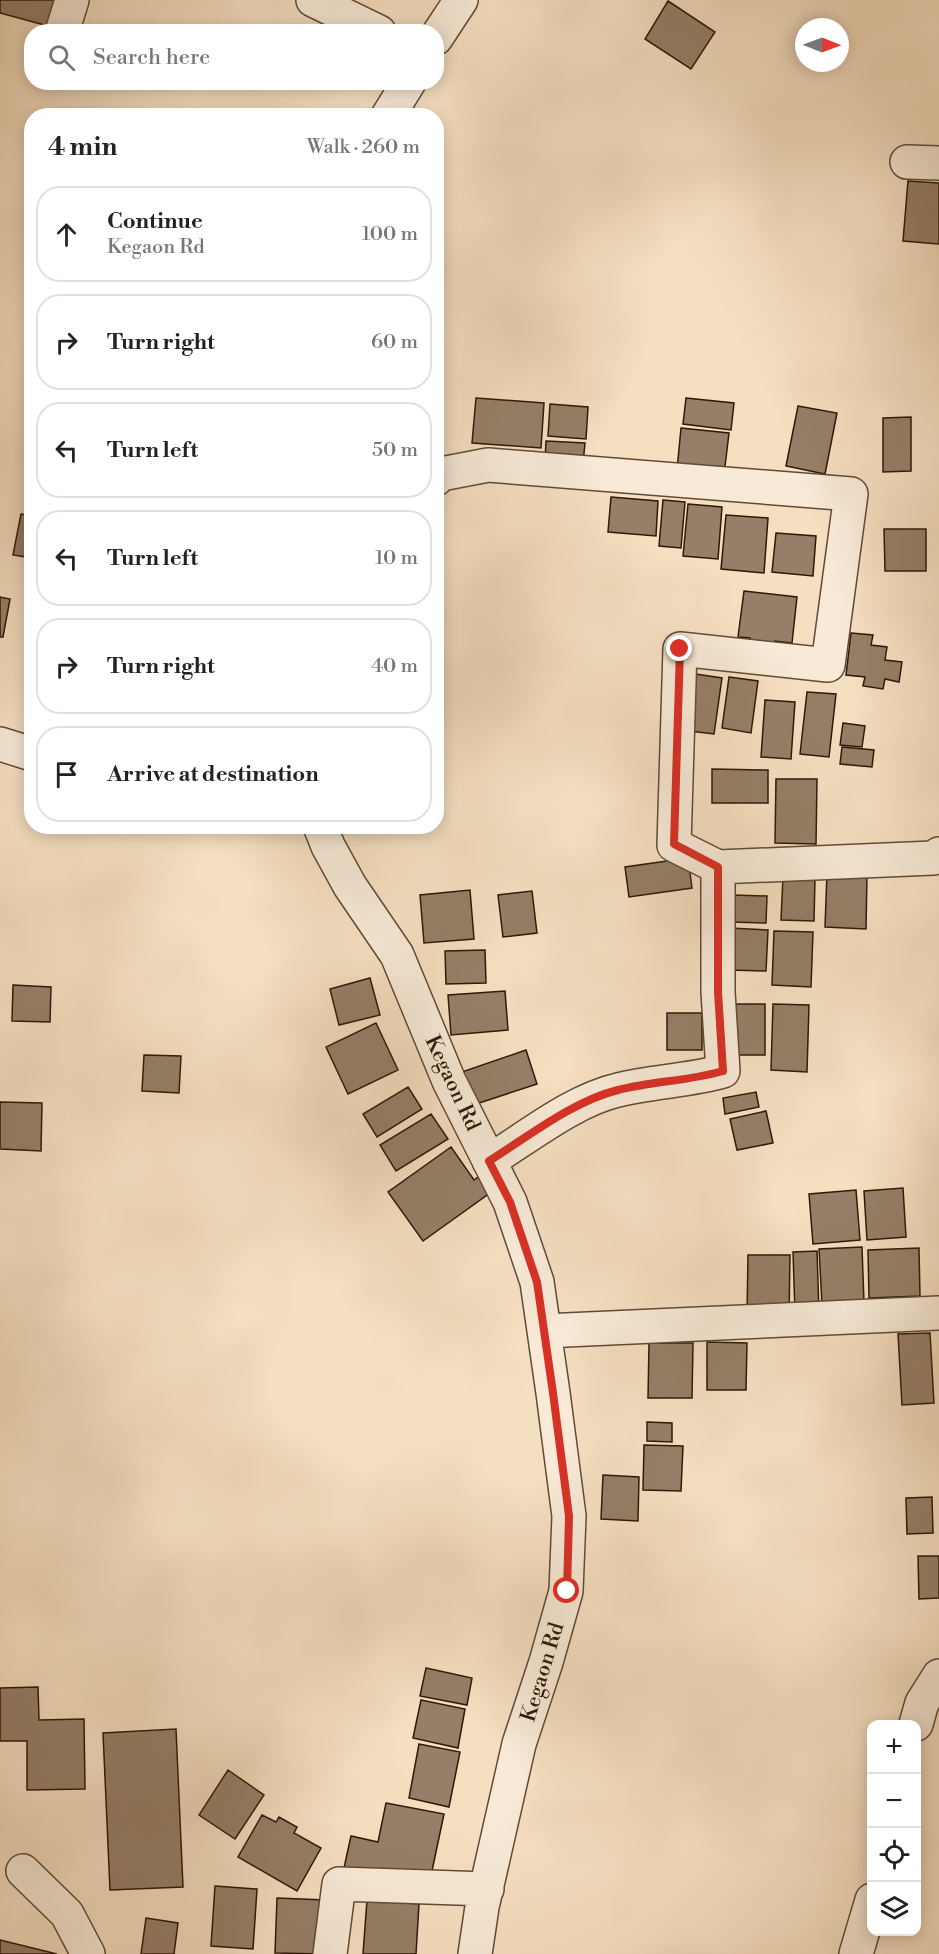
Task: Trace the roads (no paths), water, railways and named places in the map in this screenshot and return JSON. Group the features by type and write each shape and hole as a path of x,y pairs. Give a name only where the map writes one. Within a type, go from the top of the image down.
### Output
{"street":[{"path":"64,24 72,0"},
{"path":"313,0 362,24"},
{"path":"444,26 461,0"},
{"path":"393,108 404,90"},
{"path":"444,473 488,465 851,494 828,665 680,649 674,844 718,867 933,858 939,854"},
{"path":"0,744 24,752"},
{"name":"Kegaon Rd","path":"323,834 350,886 397,955 449,1081 510,1202 537,1282 544,1331 569,1516 567,1591 519,1744 482,1906 475,1954"},
{"path":"489,1161 586,1100 618,1090 703,1077 723,1071 718,992 718,867"},
{"path":"544,1331 939,1313"},
{"path":"917,1720 922,1702 939,1676"},
{"path":"23,1870 67,1914 88,1954"},
{"path":"330,1954 339,1884 487,1889"},
{"path":"856,1954 867,1917"}]}
